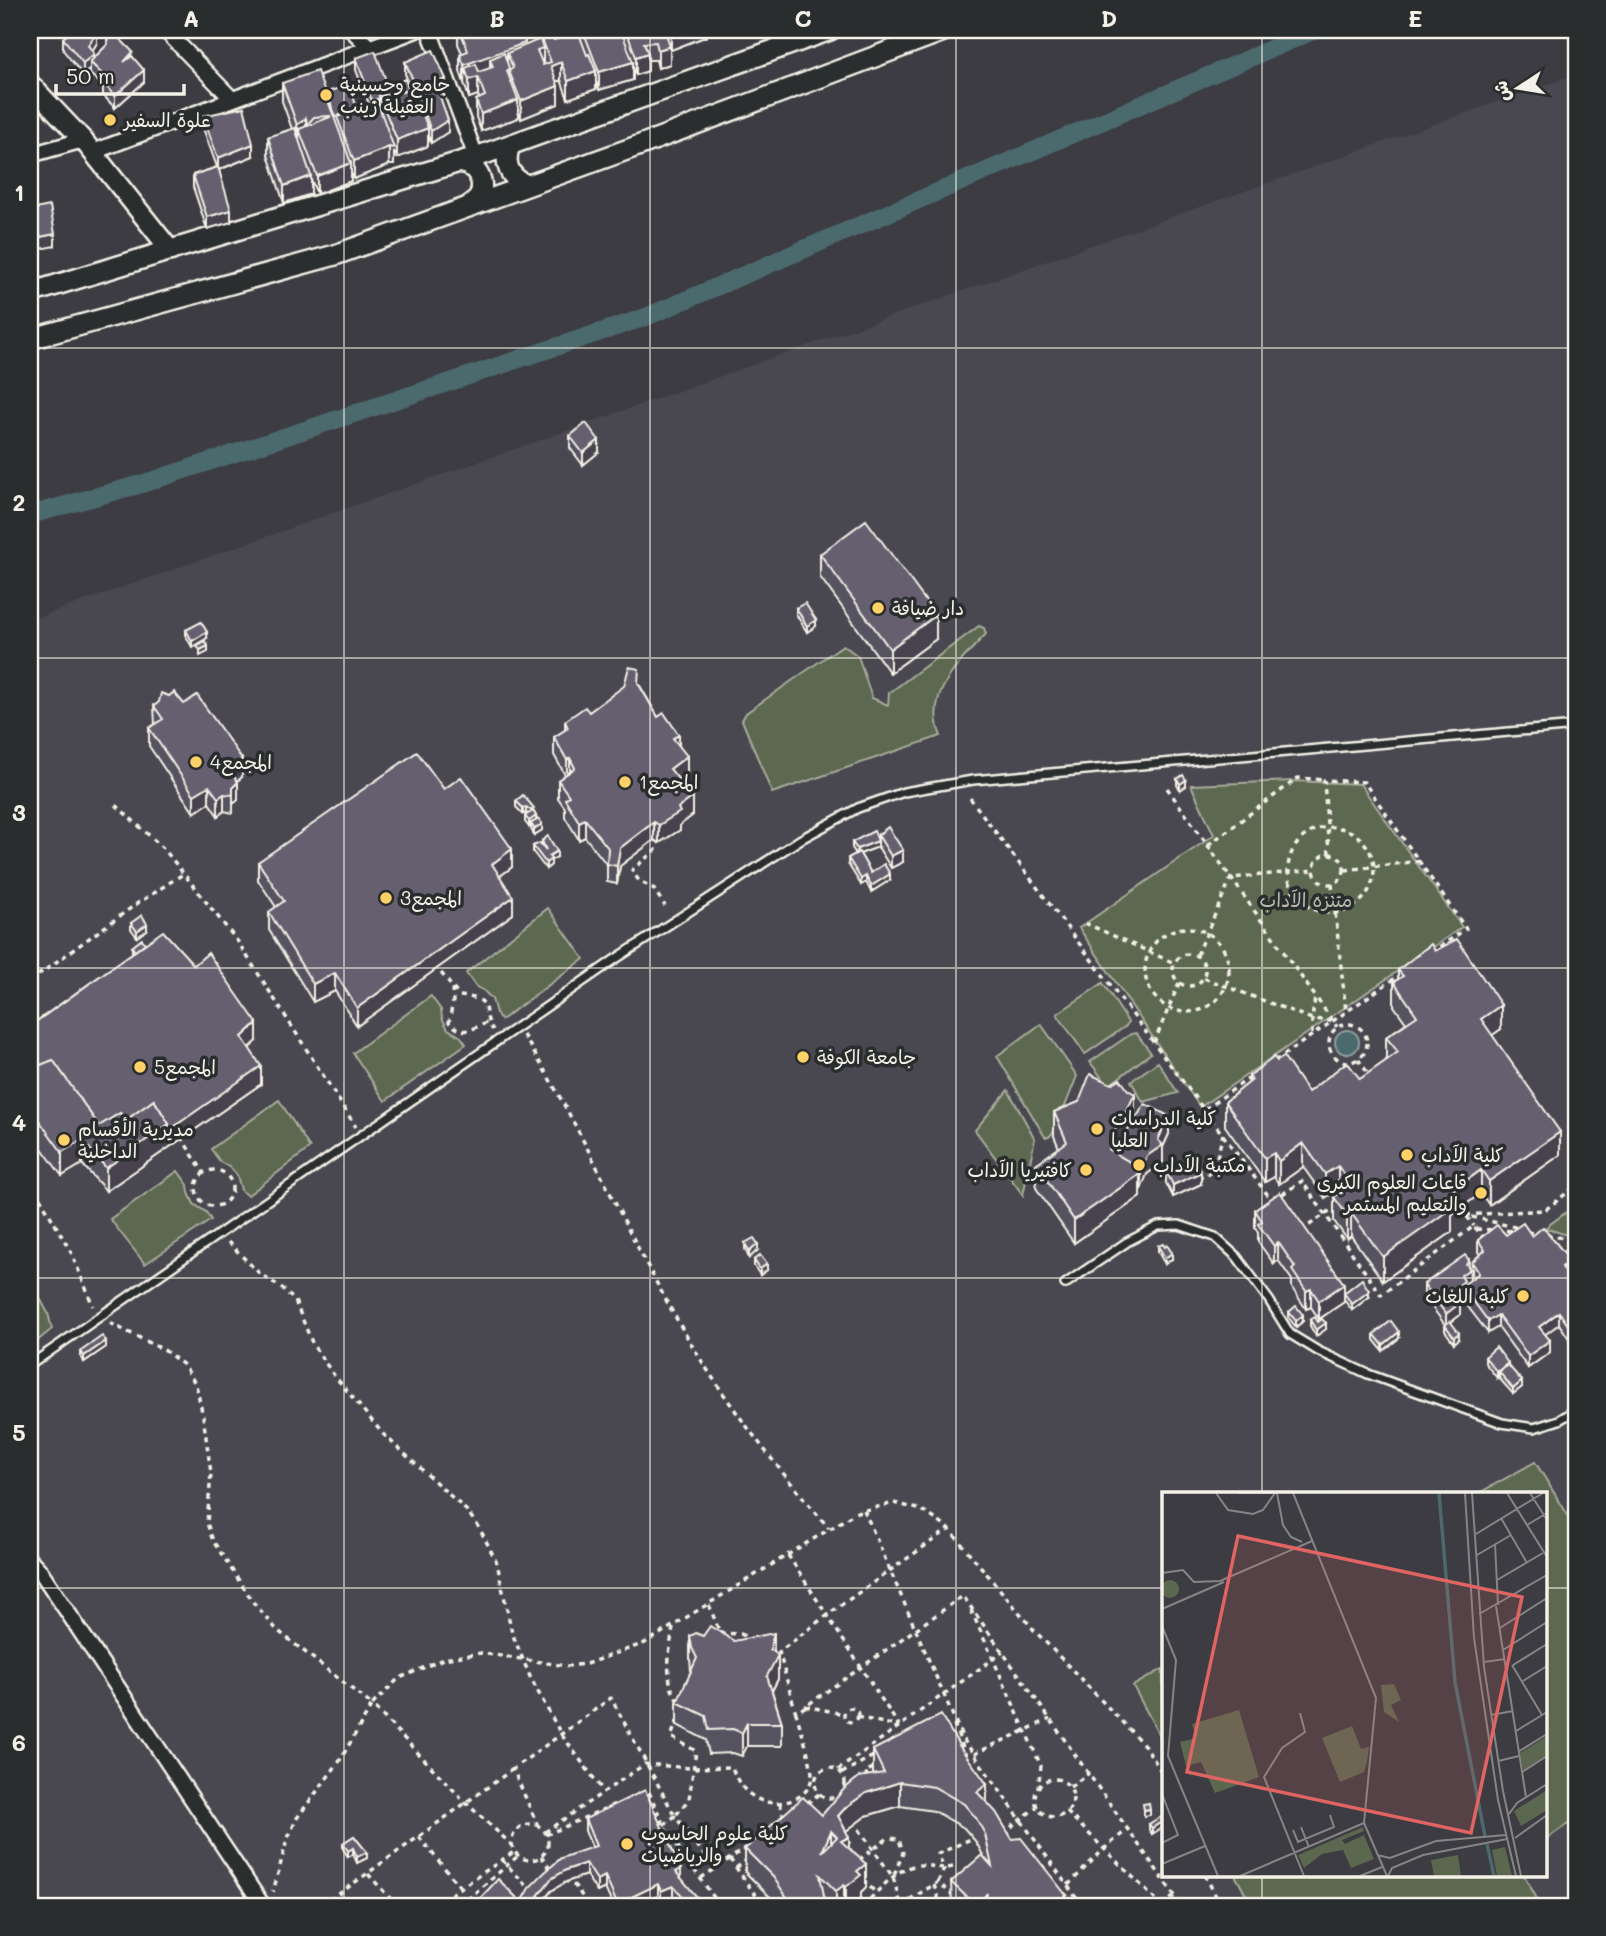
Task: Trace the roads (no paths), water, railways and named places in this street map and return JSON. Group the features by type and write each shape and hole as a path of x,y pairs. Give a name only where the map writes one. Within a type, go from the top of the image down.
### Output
{"main road":[{"path":"30,339 335,255 946,30"},
{"path":"30,293 469,160 817,32"},
{"path":"510,146 506,159 510,172 527,185"},
{"path":"468,206 479,197 482,184 477,170 469,160"}],"street":[{"path":"165,30 232,99"},
{"path":"352,30 369,47"},
{"path":"30,155 88,146 232,99 416,30"},
{"path":"429,30 469,160"},
{"path":"30,84 88,146 171,251"},
{"path":"30,1560 268,1902"}],"lane":[{"path":"30,1365 614,960 801,839 858,808 904,793 973,780 1576,726"},
{"path":"1065,1284 1127,1242 1158,1226 1180,1225 1215,1237 1237,1257 1290,1334 1318,1351 1368,1374 1502,1423 1534,1428 1559,1420 1576,1410"}],"water":[{"path":"1347,1030 1356,1033 1359,1042 1356,1051 1347,1054 1338,1051 1335,1042 1338,1033"}],"waterway":[{"path":"30,515 145,483 646,317 1315,30"}],"place":[{"name":"جامع وحسينية العقيلة زينب","path":"326,95"},
{"name":"علوة السفير","path":"110,120"},
{"name":"دار ضيافة","path":"878,608"},
{"name":"المجمع4","path":"196,762"},
{"name":"المجمع1","path":"625,782"},
{"name":"المجمع3","path":"386,898"},
{"name":"جامعة الكوفة","path":"803,1057"},
{"name":"المجمع5","path":"140,1067"},
{"name":"كلية الدراسات العليا","path":"1097,1129"},
{"name":"مديرية الأقسام الداخلية","path":"64,1140"},
{"name":"كلية الآداب","path":"1407,1155"},
{"name":"مكتبة الآداب","path":"1139,1165"},
{"name":"كافتيريا الآداب","path":"1086,1170"},
{"name":"قاعات العلوم الكبرى والتعليم المستمر","path":"1481,1193"},
{"name":"كلبة اللغات","path":"1523,1296"},
{"name":"كلية علوم الحاسوب والرياضيات","path":"627,1844"}],"park label":[{"name":"متنزه الآداب","path":"1306,900"}]}
